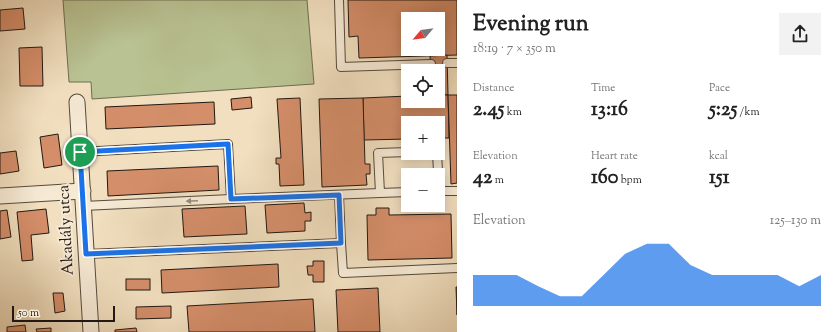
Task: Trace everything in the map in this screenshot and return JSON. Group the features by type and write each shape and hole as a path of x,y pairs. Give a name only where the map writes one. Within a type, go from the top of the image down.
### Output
{"street":[{"name":"Akadály utca","path":"77,102 91,332"},
{"path":"0,196 83,191"}],"lane":[{"path":"339,0 341,67 401,65"},
{"path":"447,64 457,63"},
{"path":"80,152 228,144 231,199"},
{"path":"380,193 378,153 401,152"},
{"path":"445,191 457,191"},
{"path":"84,206 401,192"},
{"path":"339,195 343,273 457,268"},
{"path":"86,254 341,243"}],"green space":[{"path":"63,0 307,0 314,84 92,99 91,82 69,82"}],"building":[{"path":"348,0 457,0 457,55 445,55 445,12 401,12 401,56 424,56 359,58 358,36 349,37"},
{"path":"23,8 25,29 0,31 0,10"},
{"path":"42,47 43,86 20,86 19,48"},
{"path":"447,55 448,95 445,95 445,64 431,64 430,56"},
{"path":"445,95 448,95 449,138 445,138 445,116 401,116 401,139 364,140 363,98 401,96 401,108 445,108"},
{"path":"448,95 457,95 457,183 451,184"},
{"path":"251,97 252,108 232,110 231,99"},
{"path":"300,98 304,185 280,186 279,164 276,164 276,158 281,158 277,99"},
{"path":"363,98 365,164 370,164 370,174 366,174 367,185 322,187 319,99"},
{"path":"214,102 215,124 106,129 105,107"},
{"path":"58,134 62,165 44,168 40,137"},
{"path":"16,151 19,171 0,174 0,153"},
{"path":"218,166 219,190 108,196 107,171"},
{"path":"304,203 305,213 311,212 311,221 305,221 305,231 267,233 265,205"},
{"path":"245,206 247,234 184,237 182,209"},
{"path":"376,208 389,208 389,215 451,214 452,258 368,260 367,215 376,215"},
{"path":"46,209 49,233 31,235 33,260 22,261 17,212"},
{"path":"7,210 11,237 0,239 0,211"},
{"path":"313,261 324,261 324,282 313,282 313,275 308,275 307,266 313,266"},
{"path":"278,264 279,287 162,293 161,270"},
{"path":"126,279 150,279 150,290 126,290"},
{"path":"456,287 457,287 457,315"},
{"path":"378,288 380,332 338,332 336,290"},
{"path":"53,293 63,293 65,311 55,313"},
{"path":"313,299 315,332 189,332 187,306"},
{"path":"171,306 171,318 136,319 136,307"},
{"path":"25,325 26,332 7,332 7,327"},
{"path":"51,328 51,332 37,332 36,329"},
{"path":"136,328 137,332 115,332 115,330"}],"route":[{"path":"228,144 231,199 339,195 341,243 86,254 80,152 228,144"}]}
